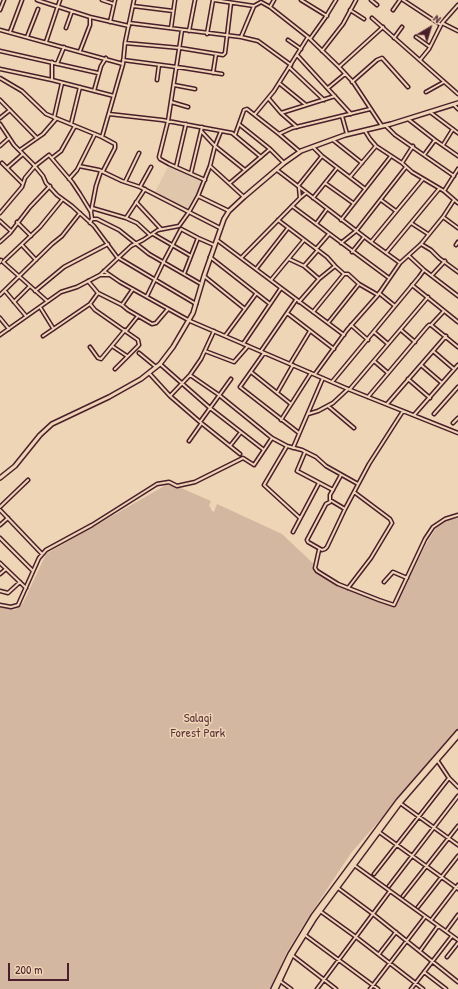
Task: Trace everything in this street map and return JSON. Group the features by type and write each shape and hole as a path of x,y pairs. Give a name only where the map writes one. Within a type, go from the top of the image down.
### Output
{"street":[{"path":"0,8 4,0"},
{"path":"10,32 22,0"},
{"path":"37,0 110,22 182,30 258,41 291,64"},
{"path":"46,42 60,0"},
{"path":"102,0 114,4"},
{"path":"110,22 115,0"},
{"path":"102,137 123,64 125,42 134,0"},
{"path":"171,29 175,0"},
{"path":"189,31 194,0"},
{"path":"207,34 214,0 231,3 235,1 254,6"},
{"path":"270,7 274,0"},
{"path":"301,0 326,16"},
{"path":"255,114 268,99 336,0"},
{"path":"322,51 343,24 356,0"},
{"path":"371,0 377,5"},
{"path":"392,10 402,0 442,24 458,31"},
{"path":"241,38 254,6 261,2 270,7 309,38 339,67 352,82 382,126"},
{"path":"125,42 225,54 231,3"},
{"path":"133,6 173,11"},
{"path":"420,60 430,47 442,24 458,6"},
{"path":"27,37 38,9"},
{"path":"350,10 364,19"},
{"path":"66,28 72,11"},
{"path":"80,51 90,25 90,17"},
{"path":"372,18 458,94"},
{"path":"339,67 383,27"},
{"path":"394,38 402,27"},
{"path":"0,30 106,58 123,64"},
{"path":"182,30 178,67 159,159 205,180"},
{"path":"416,37 430,47"},
{"path":"288,40 301,49"},
{"path":"57,64 64,47"},
{"path":"0,51 98,73"},
{"path":"213,73 216,54"},
{"path":"297,55 351,114"},
{"path":"94,91 98,73 106,58"},
{"path":"352,82 377,60 382,58 408,87"},
{"path":"123,60 222,74"},
{"path":"52,62 52,80"},
{"path":"157,80 160,65"},
{"path":"289,67 324,100"},
{"path":"0,70 52,80 114,96"},
{"path":"328,88 345,74"},
{"path":"0,78 22,91 46,114 102,137 116,146 102,171 96,186 91,212 92,219 90,223"},
{"path":"426,92 444,82"},
{"path":"20,150 49,128 55,118 62,83"},
{"path":"279,83 306,105"},
{"path":"174,85 195,88"},
{"path":"71,124 80,87"},
{"path":"281,113 335,96"},
{"path":"268,99 297,127"},
{"path":"0,100 37,138"},
{"path":"171,102 188,107"},
{"path":"0,478 15,466 40,435 52,424 109,397 141,379 160,364 190,320 197,305 204,276 224,219 229,211 244,197 284,163 299,152 332,139 408,119 458,103"},
{"path":"454,105 458,108"},
{"path":"235,135 244,110 246,109 255,114 299,152"},
{"path":"279,134 297,127 370,109"},
{"path":"0,118 10,110"},
{"path":"430,112 458,133"},
{"path":"109,114 168,121 232,133 260,157"},
{"path":"342,116 347,134"},
{"path":"408,119 458,156"},
{"path":"0,124 9,138 35,166 62,200 80,213 90,223 117,257 197,305"},
{"path":"176,167 186,124"},
{"path":"239,125 270,149 284,163"},
{"path":"386,125 395,134 454,176"},
{"path":"52,158 61,151 75,126"},
{"path":"191,173 202,127"},
{"path":"443,146 453,129"},
{"path":"364,130 376,146 423,179 444,191 458,203"},
{"path":"201,131 215,146 245,170"},
{"path":"0,335 61,292 77,288 100,275 117,257 131,246 162,229 178,226 189,212 198,196 210,166 215,146 221,131"},
{"path":"69,179 79,166 95,134"},
{"path":"0,146 9,138"},
{"path":"332,139 362,163"},
{"path":"424,155 435,140"},
{"path":"312,146 322,156 364,188"},
{"path":"350,177 376,146"},
{"path":"402,163 413,146"},
{"path":"230,183 270,149"},
{"path":"125,182 139,153"},
{"path":"7,168 23,154"},
{"path":"0,213 23,184 25,178 35,166 48,155 69,179 91,212"},
{"path":"300,198 298,187 322,156"},
{"path":"341,220 364,188 391,156"},
{"path":"2,163 23,184"},
{"path":"79,166 102,171 125,182 145,189 220,228"},
{"path":"210,166 244,197"},
{"path":"140,187 151,167"},
{"path":"341,243 356,231 406,167"},
{"path":"313,198 337,168"},
{"path":"444,191 458,169"},
{"path":"276,170 400,263"},
{"path":"371,242 423,179"},
{"path":"325,183 353,203"},
{"path":"0,242 50,186"},
{"path":"386,253 439,188"},
{"path":"126,218 145,189"},
{"path":"241,258 306,192"},
{"path":"198,196 229,211"},
{"path":"47,301 3,262 40,227 62,200"},
{"path":"381,200 396,211"},
{"path":"315,374 351,325 379,294 400,263 421,244 443,217 454,200"},
{"path":"136,202 162,229"},
{"path":"292,206 389,278"},
{"path":"92,208 126,218 137,223 151,234 191,256"},
{"path":"316,224 327,209"},
{"path":"0,295 62,236 80,213"},
{"path":"443,217 458,228"},
{"path":"92,219 97,219 120,230 149,254 202,285"},
{"path":"278,220 327,257 344,274 348,274 360,284 379,294 395,306"},
{"path":"0,221 11,231"},
{"path":"17,222 31,236"},
{"path":"411,223 428,234"},
{"path":"178,226 198,238 214,245"},
{"path":"256,269 288,228"},
{"path":"146,296 182,229"},
{"path":"304,266 329,234"},
{"path":"352,252 364,237"},
{"path":"184,274 198,238"},
{"path":"216,239 344,335"},
{"path":"271,280 304,240"},
{"path":"36,291 64,267 108,244"},
{"path":"421,244 431,250 458,272"},
{"path":"22,245 36,260"},
{"path":"409,256 424,270 458,296"},
{"path":"210,257 270,304"},
{"path":"289,259 304,266 319,279"},
{"path":"432,275 445,261"},
{"path":"299,302 319,279 335,266"},
{"path":"332,382 424,270"},
{"path":"104,271 168,309 214,331 332,382 458,433"},
{"path":"313,312 344,274"},
{"path":"100,275 111,276"},
{"path":"204,276 245,309"},
{"path":"88,281 98,293 154,324 168,309"},
{"path":"328,323 360,284"},
{"path":"14,302 30,286"},
{"path":"412,286 458,322"},
{"path":"122,305 133,288"},
{"path":"243,344 281,288"},
{"path":"5,291 26,316"},
{"path":"44,336 53,328 90,304 98,293"},
{"path":"225,336 256,294"},
{"path":"308,414 333,403 349,389 428,297"},
{"path":"260,351 296,300"},
{"path":"90,304 95,310 139,342 115,369"},
{"path":"40,307 53,328"},
{"path":"368,397 427,327 431,325 444,311"},
{"path":"287,313 334,349"},
{"path":"90,347 99,359 102,358 138,316"},
{"path":"0,318 9,329"},
{"path":"351,325 368,340"},
{"path":"431,325 458,347"},
{"path":"290,364 310,330"},
{"path":"401,330 414,342"},
{"path":"170,396 190,375 214,331"},
{"path":"374,332 388,344"},
{"path":"387,404 446,336"},
{"path":"112,346 127,356"},
{"path":"205,350 234,362 248,346"},
{"path":"433,350 454,369"},
{"path":"139,353 156,367"},
{"path":"264,353 240,386 299,433"},
{"path":"374,361 388,373"},
{"path":"160,364 210,408 264,450"},
{"path":"277,393 293,365"},
{"path":"421,365 442,383"},
{"path":"414,416 458,365"},
{"path":"251,372 291,404"},
{"path":"149,373 170,396 200,423 240,454"},
{"path":"281,420 311,373"},
{"path":"190,375 219,395 272,438 287,446 316,457 326,466 358,484"},
{"path":"293,448 323,378"},
{"path":"189,441 231,379"},
{"path":"408,379 430,398"},
{"path":"434,414 458,387"},
{"path":"328,406 354,428"},
{"path":"320,550 326,548 378,448 403,411"},
{"path":"454,423 458,418"},
{"path":"230,446 241,432"},
{"path":"0,605 11,607 18,605 39,558 46,550 92,525 157,484 169,482 177,486 196,482 243,458 254,465 272,438"},
{"path":"287,446 264,485 300,518"},
{"path":"305,452 297,471 333,490"},
{"path":"330,502 330,495 341,475"},
{"path":"28,480 0,508 42,554"},
{"path":"293,532 319,483"},
{"path":"348,588 371,558 392,523 390,519 354,492"},
{"path":"330,502 345,509"},
{"path":"320,550 307,540 326,504 330,502"},
{"path":"320,550 315,569 338,584 392,605 395,604 425,539 433,527 445,519 458,515"},
{"path":"0,525 8,518"},
{"path":"0,538 33,571"},
{"path":"0,563 26,588"},
{"path":"0,574 6,568"},
{"path":"384,582 393,572 407,578"},
{"path":"0,591 8,592 20,582"},
{"path":"275,989 290,954 310,920 398,801 458,732"},
{"path":"275,989 304,934 337,887 400,803 458,736"},
{"path":"437,760 449,778 458,787"},
{"path":"374,874 449,778"},
{"path":"389,886 458,796"},
{"path":"400,803 458,845"},
{"path":"403,896 458,826"},
{"path":"379,832 457,887 432,919"},
{"path":"418,907 458,856"},
{"path":"354,865 458,941 447,957"},
{"path":"337,887 408,941 458,982"},
{"path":"317,989 390,891"},
{"path":"320,911 379,954 423,989"},
{"path":"447,930 458,915"},
{"path":"370,989 425,917"},
{"path":"420,951 438,926"},
{"path":"379,954 396,932"},
{"path":"304,934 378,989"},
{"path":"411,989 452,936"},
{"path":"292,955 336,989"},
{"path":"424,972 446,989"},
{"path":"280,981 291,989"}],"shaded area":[{"path":"169,165 203,181 189,210 185,210 155,192"}],"green space":[{"name":"Salagi Forest Park","path":"166,485 174,485 211,501 209,506 214,512 217,504 282,534 335,584 394,606 396,606 426,544 436,527 441,522 458,518 458,733 351,853 287,952 271,989 0,989 0,607 15,610 23,603 46,554"}]}
